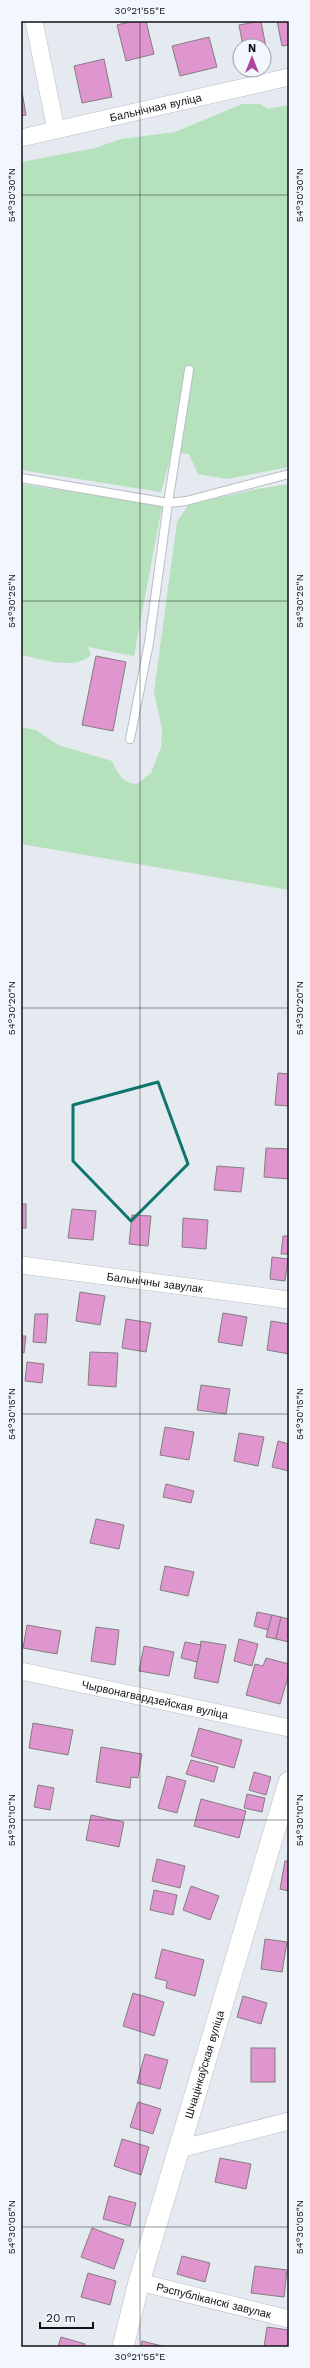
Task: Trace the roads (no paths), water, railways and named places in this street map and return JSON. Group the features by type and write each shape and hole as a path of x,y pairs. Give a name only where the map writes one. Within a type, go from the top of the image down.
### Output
{"street":[{"path":"34,21 56,130"},
{"name":"Бальнічная вуліца","path":"21,138 289,77"},
{"name":"Бальнічны завулак","path":"21,1265 289,1300"},
{"name":"Чырвонагвардзейская вуліца","path":"21,1671 289,1728"},
{"name":"Шчацінкаўская вуліца","path":"123,2347 139,2282 289,1782"},
{"path":"179,2149 289,2121"},
{"name":"Рэспубліканскі завулак","path":"139,2282 289,2319"}],"lane":[{"path":"130,739 149,643 168,503 189,370"},
{"path":"21,478 168,503 186,501 289,474"}]}
